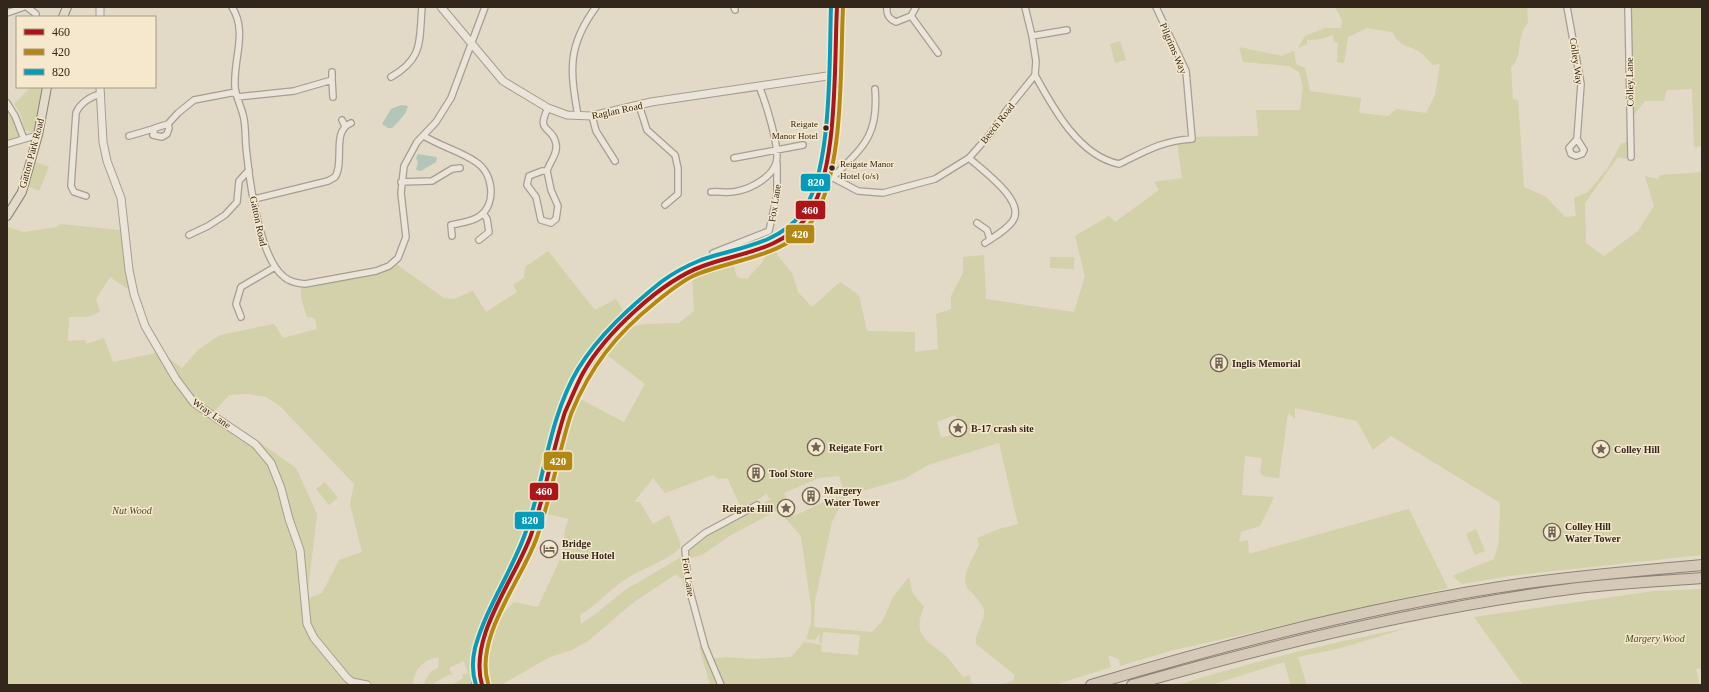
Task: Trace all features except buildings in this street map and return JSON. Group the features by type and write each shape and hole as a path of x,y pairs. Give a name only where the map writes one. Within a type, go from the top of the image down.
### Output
{"highway":[{"path":"1091,685 1246,642 1440,598 1581,576 1702,565"},
{"path":"1132,685 1295,642 1444,610 1579,588 1702,578"}],"main road":[{"path":"476,685 480,650 490,621 530,537 538,512 556,439 566,409 582,374 599,349 615,331 656,294 675,280 692,271 771,246 789,234 808,217 824,173 831,128 837,7"},
{"name":"Gatton Park Road","path":"7,216 22,192 38,135 47,88"},
{"path":"477,671 482,685"}],"street":[{"path":"7,13 25,7 36,14 36,16"},
{"name":"Gatton Road","path":"232,7 237,16 240,28 236,62 236,95 244,118 249,170 264,245 275,267 286,279 305,284 376,271 389,266 398,258 406,237 401,202 401,182 404,166 410,153 451,98 485,7"},
{"path":"391,77 406,68 418,51 422,7"},
{"name":"Raglan Road","path":"441,7 503,81 548,108 558,112 578,116 592,116 639,105 834,75"},
{"path":"578,116 572,72 573,50 583,24 596,7"},
{"path":"887,7 887,13 890,18 896,22 911,16 916,7"},
{"path":"1025,7 1036,61 1035,75"},
{"name":"Pilgrims Way","path":"1035,75 1062,120 1090,150 1102,158 1119,164 1159,144 1172,140 1192,139 1186,71 1156,7"},
{"name":"Colley Way","path":"1567,7 1581,84 1576,140"},
{"name":"Colley Lane","path":"1628,7 1631,157"},
{"path":"911,16 938,53"},
{"path":"1032,36 1067,30"},
{"path":"332,72 333,97"},
{"name":"Beech Road","path":"824,173 858,191 883,193 934,179 969,158 992,132 1006,111 1035,75"},
{"path":"129,136 153,129 163,124 168,124 178,112 194,100 294,90 332,80"},
{"path":"711,192 731,193 742,190 769,175 777,162 773,130 759,86"},
{"path":"832,178 857,155 873,129 877,108 875,89"},
{"path":"86,196 74,192 71,186 76,113 79,107 88,99 101,91"},
{"name":"Wray Lane","path":"101,91 103,142 107,161 121,198 129,270 134,294 145,326 176,378 194,403 255,444 266,456 276,475 300,550 307,624 314,638 347,678 352,682 367,685"},
{"path":"7,103 15,116 24,139"},
{"path":"639,105 647,130 674,155 677,162 678,194 665,205"},
{"path":"547,172 532,174 529,176 527,182 536,197 542,220 547,223 554,221 559,210 550,190 547,172 556,148 555,140 543,125 543,117 548,108"},
{"path":"592,116 596,131 615,161"},
{"path":"342,120 345,126"},
{"path":"254,199 328,181 335,177 338,170 341,134 345,126 351,123"},
{"path":"153,129 155,136 162,137 169,131 168,124"},
{"path":"7,144 38,135"},
{"path":"424,136 439,145 476,161 489,178 491,194 489,202 483,213 471,221 451,224 452,236"},
{"path":"734,158 803,145"},
{"path":"969,158 1001,186 1013,202 1016,211 1012,222 988,241 987,230 977,223"},
{"name":"Fox Lane","path":"713,253 769,231 777,194 777,162"},
{"path":"401,182 432,181 452,169 460,168"},
{"path":"189,234 208,226 225,216 237,202 240,181 249,170"},
{"path":"479,240 489,232 487,219 483,213"},
{"path":"241,317 236,304 241,287 275,267"},
{"name":"Fort Lane","path":"721,685 704,647 688,584 685,549 705,533 757,505"}],"green space":[{"path":"1335,7 1527,7 1528,23 1522,33 1517,58 1511,67 1513,99 1518,100 1524,187 1545,196 1565,217 1576,216 1574,198 1588,192 1607,169 1621,144 1629,141 1627,159 1618,157 1585,203 1586,243 1604,256 1638,231 1654,206 1645,176 1658,179 1660,175 1702,172 1702,555 1509,576 1462,584 1452,576 1494,559 1499,541 1500,503 1391,436 1373,450 1357,421 1295,408 1295,419 1288,413 1279,478 1263,476 1260,472 1262,458 1245,456 1242,495 1274,497 1260,526 1241,532 1239,542 1248,540 1249,554 1409,509 1448,588 1170,651 1120,666 1119,659 1108,655 1111,667 1055,685 1000,685 1013,681 1015,675 976,644 984,611 983,607 968,589 965,578 966,572 979,545 977,538 999,529 1018,524 999,443 928,465 904,479 845,496 832,522 815,601 814,627 872,632 883,620 893,597 909,577 913,594 924,607 919,625 924,637 947,657 963,677 970,675 971,682 974,685 724,685 712,659 726,657 753,659 791,657 804,642 822,645 821,652 858,655 860,635 823,632 822,643 819,642 820,633 815,640 806,639 811,623 811,607 801,536 778,510 731,535 702,555 687,559 687,550 703,535 726,525 771,499 768,497 767,493 743,511 727,478 718,479 713,475 665,493 653,478 634,502 640,502 653,524 669,515 680,542 680,548 674,553 620,583 592,607 580,615 581,624 625,590 683,556 685,578 681,579 676,574 634,602 588,641 572,650 550,657 501,685 484,685 481,677 479,677 480,650 494,623 514,602 538,607 563,553 565,529 569,519 538,512 573,394 615,331 645,324 679,323 694,311 692,271 732,260 737,277 747,279 762,263 771,245 775,246 778,256 792,273 798,292 812,307 840,282 859,295 867,331 915,332 915,352 938,349 936,314 951,309 951,296 963,273 963,257 984,255 986,299 1074,312 1085,276 1075,236 1109,216 1115,222 1159,190 1154,182 1182,178 1177,142 1182,137 1258,136 1256,110 1300,110 1303,86 1299,72 1289,66 1243,62 1239,47 1282,56 1294,51 1296,64 1305,68 1310,91 1361,98 1359,113 1388,116 1396,109 1426,113 1435,95 1440,64 1433,65 1421,53 1402,44 1392,32 1367,28 1348,37 1344,63 1337,62 1338,43 1334,42 1333,35 1321,39 1307,40 1307,44 1298,48 1305,36 1325,28 1341,28 1342,20","holes":["607,355 645,384 624,422 580,399","955,415 964,431 941,438 937,422","839,476 845,496 826,501 794,516 784,493 819,478"]},
{"path":"1629,7 1702,7 1702,146 1694,147 1692,89 1667,90 1664,101 1645,101 1633,116"},
{"path":"1120,41 1126,60 1115,63 1110,44"},
{"path":"30,88 46,88 36,131 31,132 25,130 20,113 14,104"},
{"path":"7,107 12,113 19,135 18,138 7,141"},
{"path":"36,162 49,167 39,191 27,186"},
{"name":"Nut Wood","path":"60,224 120,230 131,291 110,277 96,299 100,312 88,317 69,317 68,341 85,340 86,344 104,338 113,362 156,353 164,355 182,368 198,350 220,335 274,324 283,338 317,329 315,318 307,317 301,298 301,288 371,275 396,264 444,298 454,299 473,291 486,312 517,292 513,285 524,278 525,267 548,251 595,310 616,299 624,312 592,351 563,402 526,535 490,601 479,629 473,659 474,685 452,685 463,678 462,675 468,673 464,661 449,668 453,676 450,674 431,685 423,685 430,672 438,668 439,657 429,660 420,666 415,675 413,685 7,685 7,227 24,232 57,227","holes":["248,394 266,397 280,406 354,484 350,504 362,552 339,560 322,593 307,599 317,514 296,468 248,434 213,413 229,395"]},
{"path":"1050,257 1074,257 1074,269 1050,268"},
{"path":"325,482 338,498 329,505 316,489"},
{"path":"1476,529 1485,551 1475,555 1466,534"},
{"name":"Margery Wood","path":"1702,589 1702,668 1696,669 1700,685 1523,685 1474,617 1654,591"},
{"path":"1407,628 1341,648 1298,657 1307,685 1291,685 1284,662 1211,685 1177,685 1234,668 1348,640"},
{"path":"699,646 703,647 720,685 710,685"}],"shaded area":[{"path":"401,105 408,106 404,115 392,128 388,128 382,124 391,109"},
{"path":"418,154 437,157 436,162 421,171 416,170 418,162 416,158"}],"transit line":[{"name":"820","path":"476,685 473,662 475,648 480,633 485,619 513,563 525,534 538,493 553,429 568,389 586,357 605,333 638,301 661,282 680,270 701,260 755,244 780,233 801,214 811,196 819,172 824,145 829,85 831,7"},
{"name":"460","path":"482,685 479,666 487,628 495,608 524,552 531,535 565,412 580,378 593,358 620,326 652,296 687,273 703,266 759,249 785,237 796,229 806,218 817,199 830,147 835,86 837,7"},
{"name":"420","path":"488,683 485,665 493,628 537,537 571,414 578,397 596,366 629,326 678,285 693,276 708,270 757,256 788,243 801,233 812,221 823,200 836,147 841,88 843,7"}],"place":[{"name":"Reigate Manor Hotel","path":"826,128"},
{"name":"Reigate Manor Hotel (o/s)","path":"832,168"},
{"name":"Inglis Memorial","path":"1219,363"},
{"name":"B-17 crash site","path":"958,428"},
{"name":"Reigate Fort","path":"816,447"},
{"name":"Colley Hill","path":"1601,449"},
{"name":"Tool Store","path":"756,473"},
{"name":"Margery Water Tower","path":"811,496"},
{"name":"Reigate Hill","path":"786,508"},
{"name":"Colley Hill Water Tower","path":"1552,532"},
{"name":"Bridge House Hotel","path":"549,549"}]}
